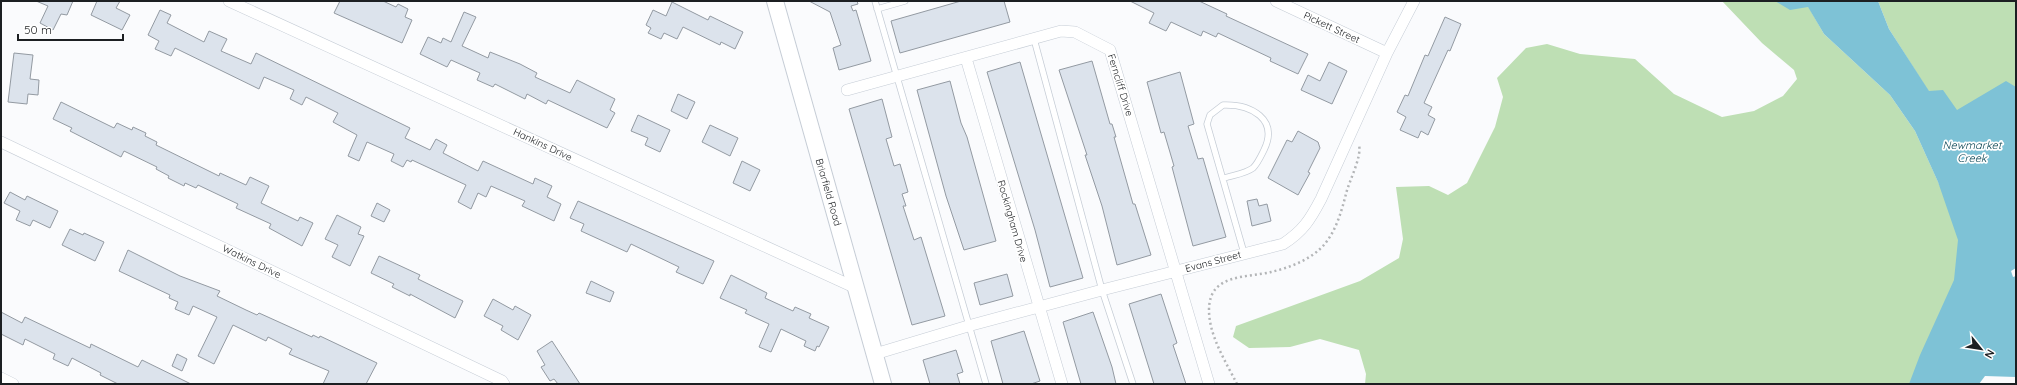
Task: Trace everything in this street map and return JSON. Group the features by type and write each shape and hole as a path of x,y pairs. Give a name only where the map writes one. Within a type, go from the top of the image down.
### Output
{"main road":[{"name":"Briarfield Road","path":"773,3 883,384"}],"street":[{"name":"Hankins Drive","path":"229,1 856,288"},
{"name":"Pickett Street","path":"1276,1 1387,53"},
{"name":"Evans Street","path":"875,354 1038,307 1244,252 1283,244 1299,234 1310,219 1321,199 1387,53 1414,1"},
{"name":"Ferncliff Drive","path":"848,90 1061,31 1075,32 1110,50 1209,384"},
{"name":"Rockingham Drive","path":"966,58 1038,307 1062,384"},
{"name":"Watkins Drive","path":"1,142 503,383"},
{"path":"1,378 13,384"}],"lane":[{"path":"875,1 895,76 986,384"},
{"path":"877,9 905,1"},
{"path":"1034,39 1102,290 1133,384"},
{"path":"1224,178 1249,170 1254,166 1268,142 1270,134 1262,117 1241,106 1223,105 1210,114 1208,124 1244,252"}],"path":[{"path":"1237,384 1213,330 1209,312 1213,293 1222,283 1234,278 1273,272 1308,258 1326,243 1335,227 1357,160 1360,146 1348,140"}],"green space":[{"path":"1722,1 1805,1 1824,34 1890,95 1915,131 1963,237 1936,384 1365,384 1366,374 1359,350 1320,339 1290,347 1249,348 1233,337 1236,326 1360,281 1399,258 1403,239 1396,187 1429,186 1448,195 1467,183 1495,127 1503,97 1497,78 1526,48 1547,44 1580,54 1635,59 1674,94 1722,117 1754,111 1783,96 1797,79 1794,70 1762,43"},
{"path":"1878,1 2016,1 2016,156 1929,92 1889,29"}],"water":[{"name":"Newmarket Creek","path":"1775,1 1878,1 1889,29 1929,91 1943,90 1957,110 2006,81 2016,87 2016,268 2011,271 2013,277 2016,276 2016,377 1985,376 1979,384 1909,384 1920,355 1954,280 1958,240 1938,182 1915,131 1890,95 1824,34 1808,7 1790,10"}],"building":[{"path":"36,1 73,1 67,15 61,14 53,30 40,23 48,6"},
{"path":"97,1 120,1 116,8 130,15 122,30 91,15"},
{"path":"340,1 383,1 396,7 398,4 408,9 405,17 412,20 402,43 334,13"},
{"path":"809,1 857,1 858,4 851,6 853,11 856,10 871,61 839,70 833,48 841,45 830,12"},
{"path":"961,1 1004,1 1010,22 900,53 891,21"},
{"path":"1130,1 1199,1 1227,14 1226,16 1308,54 1298,74 1270,61 1271,58 1218,33 1216,37 1203,31 1201,36 1171,22 1166,31 1149,23 1154,13"},
{"path":"672,2 708,20 710,16 743,32 735,49 721,42 720,45 683,27 677,39 664,33 661,39 648,33 651,28 646,25 653,10 666,16"},
{"path":"160,10 171,15 167,23 204,42 209,31 227,39 221,51 251,64 256,53 410,128 405,138 430,150 436,139 447,145 443,153 478,171 483,161 533,184 535,178 552,186 547,197 561,204 554,221 522,206 525,201 491,186 486,197 478,193 471,209 458,202 466,185 412,160 411,162 407,160 403,167 391,161 394,154 367,142 359,161 348,156 357,135 333,122 338,113 306,97 302,105 290,99 294,90 264,77 259,89 175,48 171,56 155,49 159,41 148,35"},
{"path":"464,12 476,17 462,46 488,58 490,52 520,64 537,73 535,77 570,93 577,80 615,99 610,110 615,113 607,128 548,100 546,104 527,94 525,99 495,84 493,87 477,80 480,73 451,60 447,67 420,54 428,37 441,43 443,38 451,42"},
{"path":"1445,17 1461,24 1450,51 1448,50 1424,103 1432,107 1428,115 1435,119 1428,135 1421,131 1418,138 1400,130 1406,117 1397,112 1405,95 1408,96 1425,55 1428,56"},
{"path":"14,53 33,55 30,79 39,80 38,95 28,94 27,104 8,102"},
{"path":"1092,61 1110,124 1112,124 1116,137 1114,137 1133,204 1135,204 1151,255 1117,265 1102,206 1085,155 1087,155 1059,70"},
{"path":"1020,62 1083,278 1050,287 1035,230 987,72"},
{"path":"1329,62 1347,71 1332,104 1301,90 1308,75 1320,81"},
{"path":"1180,72 1194,124 1188,126 1198,159 1203,158 1226,237 1193,246 1172,167 1174,166 1164,132 1161,133 1147,82"},
{"path":"950,81 996,241 964,250 946,196 917,90"},
{"path":"678,94 695,102 687,119 671,111"},
{"path":"882,99 892,137 886,139 894,166 900,164 908,192 902,194 906,206 903,206 914,240 921,237 945,316 912,325 849,109"},
{"path":"61,102 114,128 117,123 132,130 133,127 146,133 145,136 157,142 156,145 219,176 220,173 246,185 250,177 269,186 261,203 298,221 300,217 313,223 302,246 269,228 271,224 236,208 238,204 198,185 196,188 185,183 184,186 168,178 169,176 156,169 157,167 124,151 121,157 70,131 72,128 53,119"},
{"path":"638,115 670,130 660,152 645,145 648,138 631,131"},
{"path":"710,125 738,138 730,156 702,142"},
{"path":"1298,131 1318,142 1320,148 1308,172 1310,173 1298,195 1268,178 1287,140 1292,142"},
{"path":"742,161 760,170 750,191 733,183"},
{"path":"10,192 25,200 27,196 58,211 50,228 33,220 30,226 16,220 20,211 4,203"},
{"path":"1257,199 1259,206 1267,204 1271,221 1252,226 1247,201"},
{"path":"578,201 714,261 703,284 676,272 679,267 631,244 627,252 581,231 584,224 570,218"},
{"path":"377,203 390,210 384,222 371,216"},
{"path":"337,215 361,227 358,234 364,236 350,266 332,257 338,245 325,239"},
{"path":"70,229 83,235 84,233 104,242 95,261 62,245"},
{"path":"128,250 180,276 220,291 217,296 257,315 259,313 312,337 313,335 319,338 320,336 377,363 366,384 323,384 329,371 289,354 292,349 268,337 266,341 233,325 214,364 198,356 217,317 193,306 189,315 175,309 178,302 169,298 170,295 119,271"},
{"path":"379,256 420,275 418,279 463,301 455,318 410,294 410,296 392,287 394,284 371,273"},
{"path":"1007,274 1013,296 980,305 974,283"},
{"path":"731,275 767,293 765,298 793,311 795,307 811,314 809,318 829,327 819,347 817,346 815,351 804,346 806,341 781,329 771,352 759,347 769,324 745,313 747,310 720,298"},
{"path":"591,281 614,292 610,302 586,293"},
{"path":"1161,294 1177,343 1173,345 1186,384 1154,384 1129,304"},
{"path":"493,299 513,310 515,306 531,315 518,340 501,330 503,326 484,316"},
{"path":"1,312 22,323 25,317 90,348 91,344 138,367 142,360 191,384 118,384 100,375 101,373 72,358 68,366 53,359 55,354 25,339 23,345 1,334"},
{"path":"1093,312 1112,367 1116,384 1081,384 1063,322"},
{"path":"1024,331 1040,381 1031,384 1003,384 991,341"},
{"path":"552,341 580,384 558,384 554,379 550,381 541,367 545,365 537,351"},
{"path":"956,350 963,372 957,374 960,384 930,384 923,360"},
{"path":"177,354 187,359 182,371 172,366"}]}
